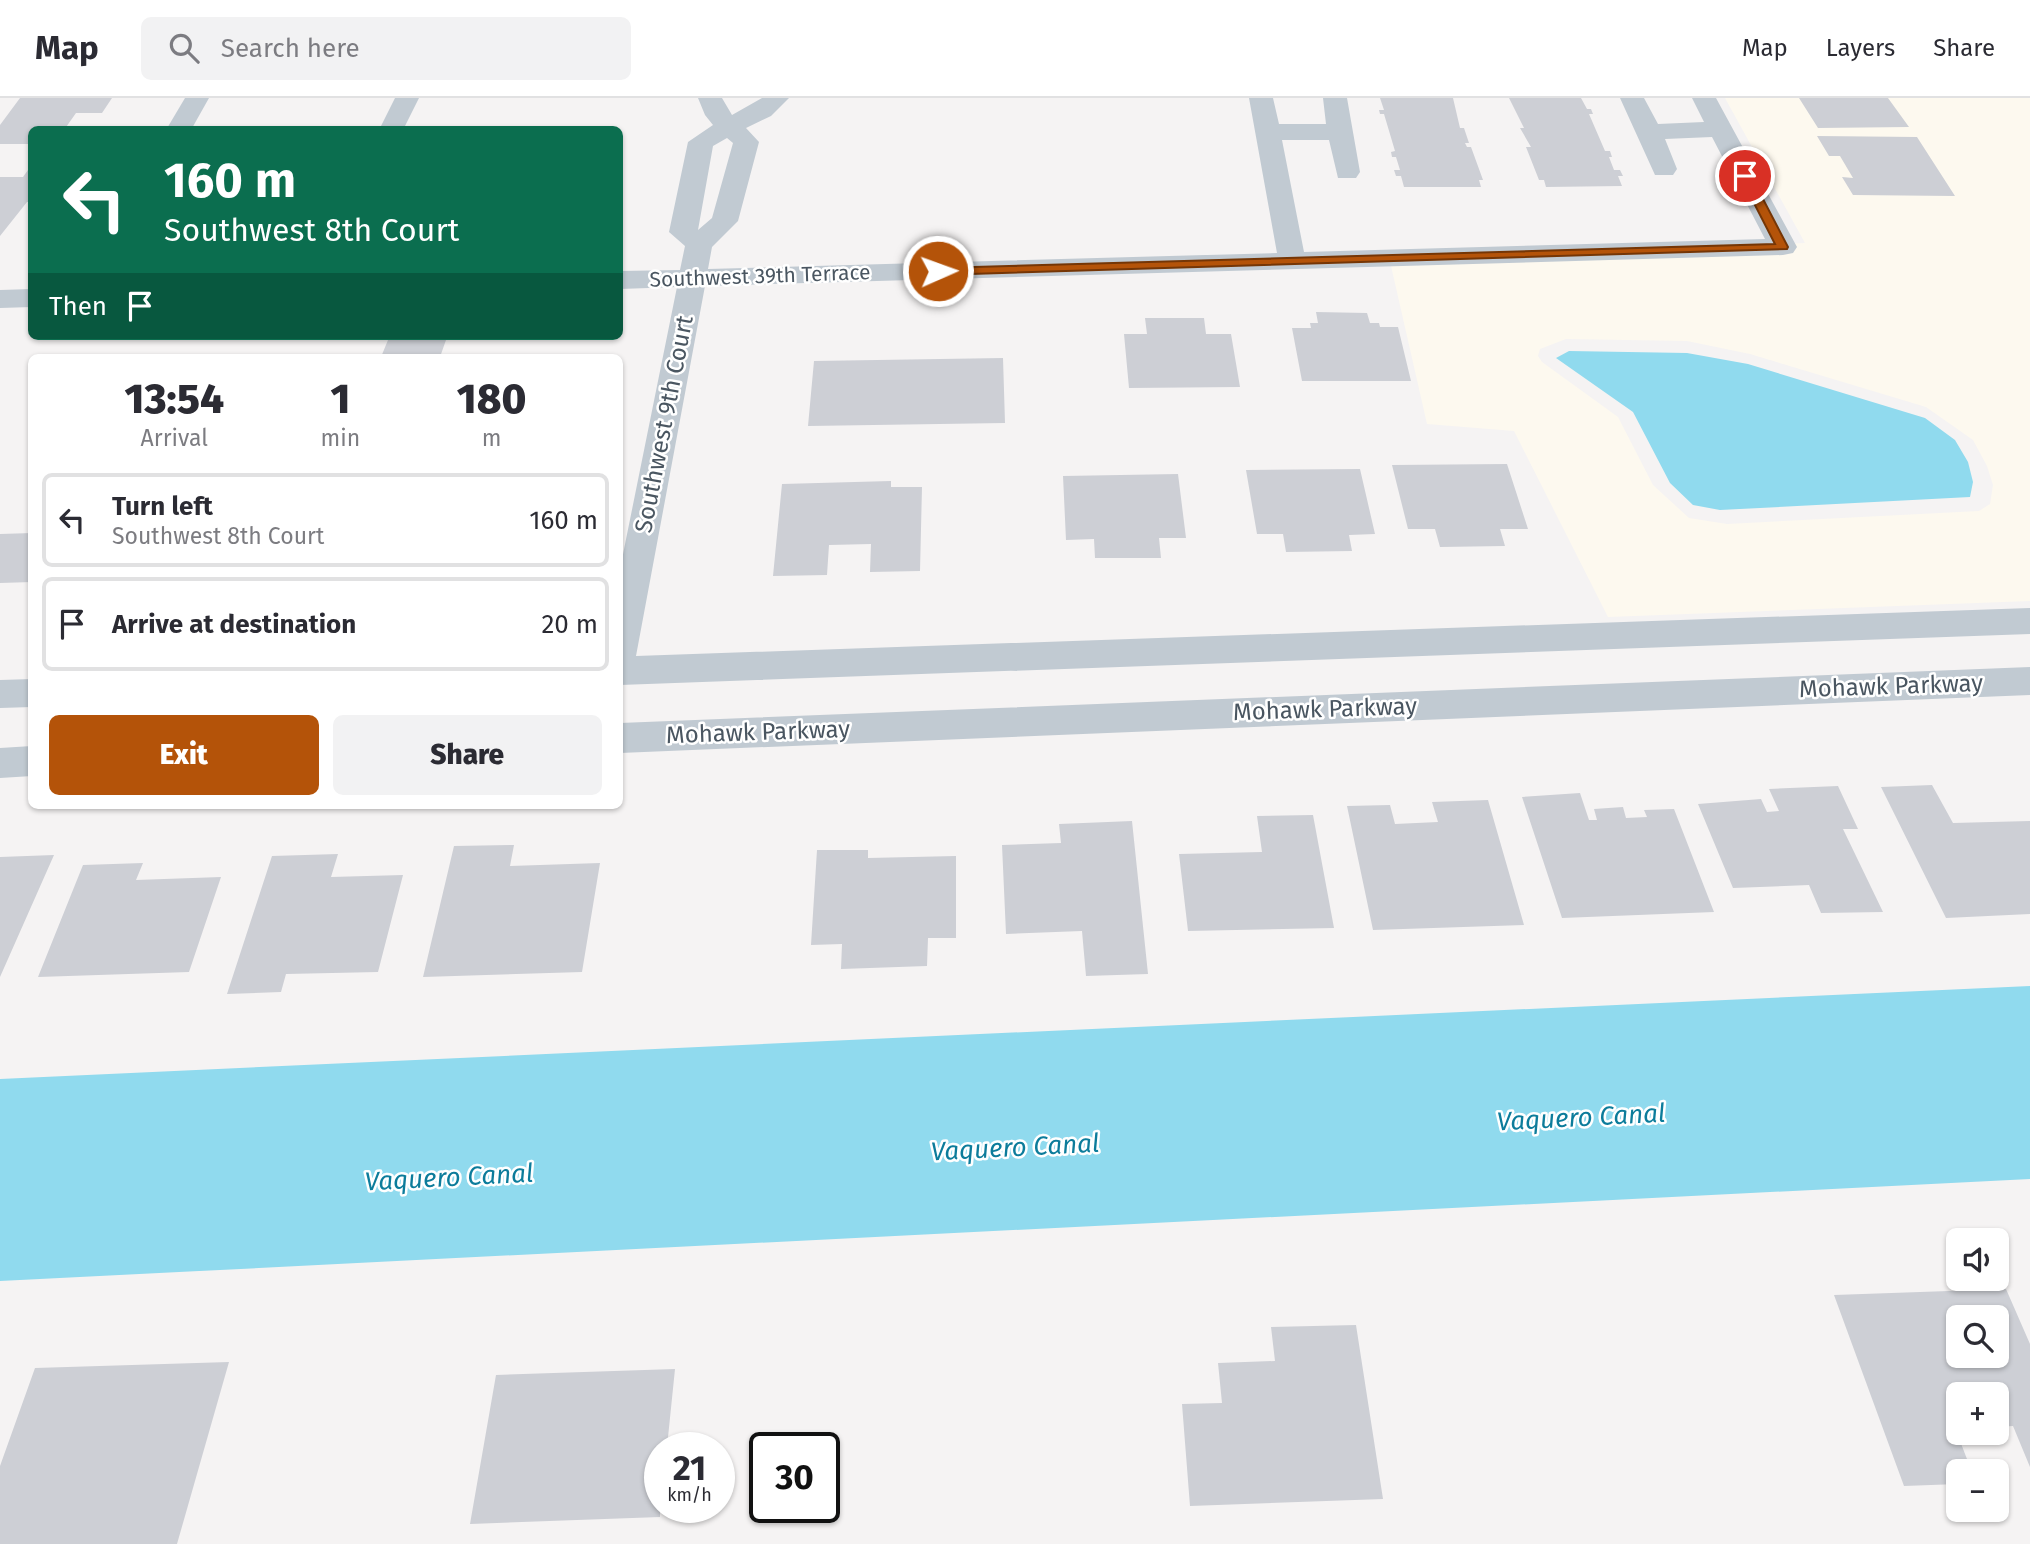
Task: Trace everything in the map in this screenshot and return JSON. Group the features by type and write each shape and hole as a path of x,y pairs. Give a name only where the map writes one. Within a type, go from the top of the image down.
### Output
{"street":[{"path":"180,126 198,98"},
{"path":"393,126 407,98"},
{"path":"710,98 717,116 729,126 746,142 725,221 699,244 683,232 701,142 729,126 762,111 777,98"},
{"path":"1261,98 1292,261"},
{"path":"1335,98 1347,172"},
{"path":"1650,132 1720,129 1704,98"},
{"path":"1632,99 1650,132 1664,170"},
{"name":"Southwest 39th Terrace","path":"623,280 1783,247 1720,129"},
{"path":"1268,132 1340,132"},
{"name":"Southwest 9th Court","path":"623,638 699,244"},
{"path":"0,299 28,298"},
{"path":"623,671 2030,621"},
{"name":"Mohawk Parkway","path":"623,738 2030,681"},
{"path":"0,694 28,693"},
{"path":"0,762 28,761"}],"shaded area":[{"path":"1725,98 2030,98 2030,601 1608,617 1514,431 1427,424 1389,257 1805,243","holes":["1566,339 1687,341 1750,354 1926,407 1973,440 1987,466 1993,485 1990,504 1979,511 1727,524 1689,518 1653,485 1618,417 1542,362 1538,356 1540,349"]}],"water":[{"path":"1569,351 1687,353 1748,364 1925,418 1955,440 1968,462 1973,482 1970,497 1720,510 1693,505 1670,483 1633,412 1556,358"},
{"name":"Vaquero Canal","path":"2030,986 2030,1179 0,1281 0,1079"}],"building":[{"path":"20,98 112,98 102,113 76,113 67,126 28,126 28,144 0,144 0,125"},
{"path":"1380,98 1453,98 1460,128 1464,128 1469,143 1465,143 1467,147 1471,147 1483,180 1479,180 1481,187 1404,187 1401,176 1396,176 1394,170 1400,170 1396,157 1392,157 1391,152 1395,151 1384,114 1380,114 1379,110 1384,110"},
{"path":"1509,98 1581,98 1587,109 1591,109 1593,114 1589,114 1605,151 1610,151 1612,157 1609,157 1614,170 1620,170 1623,176 1618,176 1622,186 1546,187 1544,180 1539,180 1526,147 1531,147 1520,128 1524,128"},
{"path":"1799,98 1888,98 1909,127 1818,128"},
{"path":"1817,136 1917,137 1955,196 1853,195 1842,177 1853,178 1840,156 1829,156"},
{"path":"28,170 28,202 0,236 0,177 23,177"},
{"path":"1316,312 1367,313 1370,323 1379,323 1380,327 1398,327 1411,381 1302,381 1292,328 1311,328 1310,323 1318,323"},
{"path":"1145,318 1204,318 1206,334 1231,334 1240,387 1129,388 1124,334 1147,334"},
{"path":"388,340 446,340 441,354 382,354"},
{"path":"1003,358 1005,423 808,426 814,361"},
{"path":"1507,464 1528,529 1500,529 1505,546 1440,547 1435,529 1408,529 1392,465"},
{"path":"1360,469 1375,534 1349,535 1352,551 1286,552 1283,534 1257,534 1246,470"},
{"path":"1178,474 1186,538 1159,538 1161,558 1095,558 1094,539 1066,540 1063,476"},
{"path":"891,481 891,487 922,487 920,571 870,572 871,544 829,545 827,575 773,576 782,484"},
{"path":"28,533 28,582 0,583 0,534"},
{"path":"1932,785 1953,823 2030,821 2030,914 1946,918 1881,787"},
{"path":"1838,786 1858,829 1843,829 1883,912 1821,913 1809,885 1733,888 1698,804 1761,799 1767,812 1779,811 1769,789"},
{"path":"1580,793 1589,820 1597,820 1594,809 1623,807 1626,818 1647,817 1644,810 1674,809 1714,912 1562,918 1522,797"},
{"path":"1488,800 1524,925 1373,930 1347,806 1390,805 1395,824 1438,822 1432,802"},
{"path":"1313,815 1334,928 1188,931 1179,854 1262,852 1257,816"},
{"path":"1132,821 1148,974 1086,976 1082,931 1006,934 1002,845 1061,843 1059,824"},
{"path":"514,845 510,866 600,863 582,972 423,977 454,846"},
{"path":"817,850 868,850 868,858 956,856 956,938 928,938 927,966 841,969 842,944 811,945"},
{"path":"338,854 331,877 403,875 378,972 286,974 281,992 227,994 272,856"},
{"path":"54,855 0,977 0,857"},
{"path":"143,863 136,880 221,877 189,972 38,977 83,865"},
{"path":"2007,1291 2030,1344 2030,1467 2013,1426 2009,1426 2009,1382 1946,1382 1946,1445 1962,1445 1967,1459 1946,1459 1946,1484 1904,1486 1834,1295"},
{"path":"1356,1325 1383,1499 1190,1506 1182,1404 1222,1403 1218,1363 1275,1361 1271,1327"},
{"path":"229,1362 177,1544 0,1544 0,1466 35,1368"},
{"path":"675,1369 669,1432 644,1432 644,1518 470,1524 496,1375"}],"route":[{"path":"938,271 1783,247 1745,176"}]}
